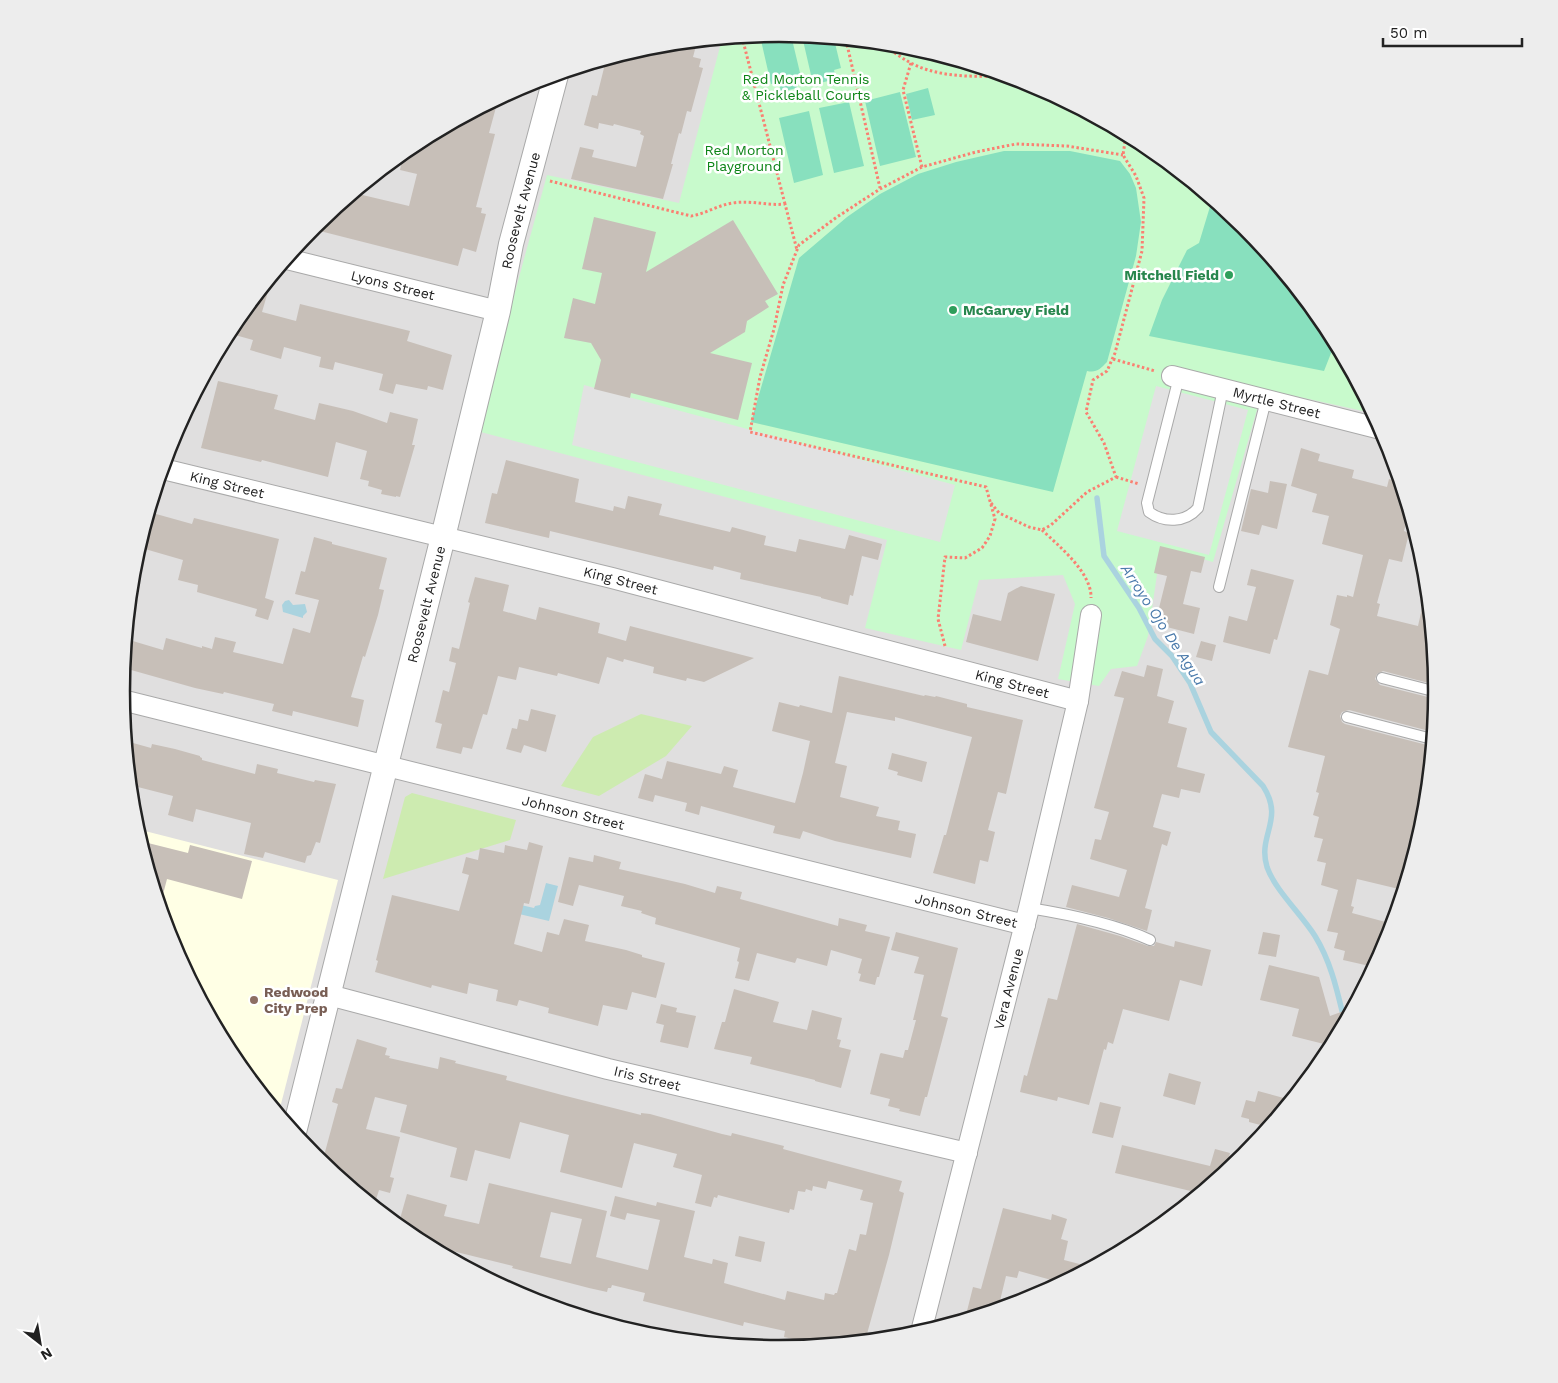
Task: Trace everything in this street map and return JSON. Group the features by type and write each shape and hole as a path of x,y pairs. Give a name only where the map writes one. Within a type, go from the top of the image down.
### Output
{"street":[{"name":"Roosevelt Avenue","path":"296,1124 498,311 511,244 549,85"},
{"name":"Lyons Street","path":"294,261 498,311"},
{"name":"Myrtle Street","path":"1176,377 1371,427"},
{"name":"King Street","path":"169,471 612,578 1078,701"},
{"name":"Vera Avenue","path":"923,1324 1027,917 1078,701 1091,616"},
{"name":"Johnson Street","path":"130,702 386,766 1027,917"},
{"name":"Iris Street","path":"329,995 608,1068 967,1153"}],"lane":[{"path":"1176,377 1147,503 1149,512 1156,517 1175,520 1186,518 1198,508 1223,389"},
{"path":"1219,588 1266,400"},
{"path":"1382,678 1428,690"},
{"path":"1347,717 1427,738"},
{"path":"1027,917 1055,912 1125,930 1150,940"}],"path":[{"path":"744,44 797,250"},
{"path":"847,46 880,189"},
{"path":"896,53 911,63 928,69 963,77 986,76"},
{"path":"911,63 903,90 922,167"},
{"path":"1116,477 1104,442 1086,412 1093,380 1107,371 1113,358 1142,251 1144,198 1136,176 1123,155 1125,142"},
{"path":"950,667 938,619 945,557 965,558 982,548 990,536 995,519 986,487 750,432 760,377 774,329 783,285 799,245 880,189 922,167 952,157 1016,144 1067,146 1123,155"},
{"path":"550,180 691,216 700,215 722,205 735,202 748,202 769,206 785,204"},
{"path":"1113,358 1176,377"},
{"path":"1042,530 1051,525 1087,492 1116,477 1151,488"},
{"path":"990,502 999,513 1029,527 1042,530 1073,561 1090,584 1091,616"}],"shaded area":[{"path":"779,42 864,48 906,55 988,77 1066,109 1104,129 1140,152 1207,204 1238,233 1294,296 1319,331 1361,404 1379,443 1394,483 1406,524 1416,565 1427,649 1427,734 1422,776 1416,818 1394,900 1379,940 1341,1016 1319,1052 1294,1087 1267,1119 1207,1179 1174,1206 1140,1231 1066,1274 988,1306 947,1318 906,1328 864,1335 821,1339 737,1339 694,1335 652,1328 570,1306 492,1274 454,1254 418,1231 351,1179 320,1150 264,1087 239,1052 197,979 179,940 164,900 152,859 142,818 131,734 131,649 136,607 142,565 164,483 179,443 217,367 239,331 264,296 291,264 351,204 384,177 418,152 492,109 570,77 611,65 652,55 694,48 737,44"},
{"path":"584,385 955,485 940,542 572,445"},
{"path":"1156,386 1248,410 1209,555 1117,531"},
{"name":"Redwood City Prep","path":"145,831 338,880 281,1104 277,1103 264,1087 239,1052 197,979 179,940 164,900"}],"green space":[{"path":"779,42 864,48 906,55 988,77 1066,109 1104,129 1140,152 1207,204 1238,233 1294,296 1319,331 1341,367 1364,411 1263,389 1213,562 1161,547 1148,636 1137,666 1111,669 1099,686 1058,679 1075,604 1063,575 979,580 961,650 865,628 887,540 477,431 547,175 679,203 720,46"},
{"path":"762,43 793,43 801,77 795,79 797,88 781,92 779,83 771,84"},
{"path":"804,43 836,45 841,68 834,70 836,79 820,83 818,74 811,75"},
{"path":"928,88 935,115 912,120 906,94"},
{"path":"900,92 916,157 880,166 865,101"},
{"path":"849,102 864,166 834,173 819,108"},
{"path":"809,111 823,175 794,183 779,118"},
{"name":"McGarvey Field","path":"1004,151 1070,151 1120,161 1130,174 1136,188 1141,222 1136,256 1107,362 1098,370 1087,371 1053,492 751,422 799,258 847,217 880,194 918,174 956,162"},
{"name":"Mitchell Field","path":"1210,207 1267,264 1294,296 1319,331 1332,352 1324,371 1149,336 1162,300 1187,250 1199,243"},
{"path":"641,714 692,726 666,756 599,796 561,786 593,737"},
{"path":"412,793 516,820 510,840 383,879 405,797"}],"water":[{"path":"289,600 293,605 305,604 307,612 303,618 283,612 282,605 285,601"},
{"path":"546,883 558,886 549,921 519,914 521,905 534,908 540,905"}],"building":[{"path":"695,48 693,57 701,59 699,67 703,68 691,112 687,111 681,134 679,133 663,199 571,179 580,147 594,150 592,157 636,167 644,136 640,134 641,131 614,124 613,126 599,123 598,129 584,125 592,95 597,96 604,67 652,55"},
{"path":"496,107 489,133 495,134 476,207 482,208 481,213 486,214 476,252 463,248 458,266 322,231 362,195 409,206 417,174 400,170 401,164 418,152 455,129"},
{"path":"594,217 656,232 646,272 733,220 778,294 765,301 769,307 747,321 745,332 710,353 752,363 738,420 631,393 630,398 594,389 601,360 591,343 564,338 573,298 595,304 602,273 582,269"},
{"path":"268,291 262,312 296,321 300,304 410,331 407,341 452,355 443,390 428,386 427,390 396,384 393,394 379,390 383,374 335,362 333,370 319,367 321,357 284,347 281,359 250,350 253,340 236,335"},
{"path":"218,381 278,395 274,409 315,420 319,403 353,411 387,423 390,412 418,419 412,445 415,445 400,497 381,494 382,490 368,486 369,481 360,479 367,451 336,442 328,477 262,460 261,462 201,448"},
{"path":"1301,448 1320,454 1318,461 1354,470 1352,478 1387,487 1389,479 1393,480 1406,524 1404,531 1409,535 1402,562 1389,559 1377,603 1380,604 1377,616 1418,626 1422,608 1427,649 1428,683 1383,671 1377,674 1375,679 1380,685 1428,697 1427,730 1349,710 1342,712 1340,716 1345,724 1426,745 1416,818 1397,889 1357,879 1351,906 1354,907 1352,913 1386,922 1367,965 1343,960 1345,951 1334,948 1338,933 1327,931 1338,890 1321,885 1326,863 1317,861 1323,839 1314,837 1319,817 1313,815 1319,793 1316,792 1325,756 1288,747 1309,670 1328,675 1340,629 1330,625 1337,595 1353,597 1363,555 1322,544 1329,516 1312,512 1317,494 1291,486"},
{"path":"506,460 579,479 575,502 613,511 614,506 625,509 628,496 662,504 659,515 730,532 732,527 766,536 764,545 796,552 799,539 845,549 849,535 882,544 878,560 862,556 853,596 850,595 848,605 740,579 741,573 714,566 713,570 550,531 549,538 485,523 492,493 497,494"},
{"path":"1270,481 1287,484 1277,529 1262,525 1259,535 1241,531 1251,489 1268,493"},
{"path":"155,514 192,524 194,518 279,539 265,598 274,601 268,620 255,616 257,609 197,592 198,585 178,580 183,560 146,549"},
{"path":"314,537 332,542 332,544 387,558 379,589 384,590 378,615 351,697 364,700 358,727 293,711 292,716 272,711 274,704 224,692 223,694 195,688 131,670 132,641 163,650 166,638 212,649 215,637 236,642 233,652 283,664 293,628 310,633 319,600 295,594 301,571 305,572"},
{"path":"1160,546 1205,557 1201,573 1191,571 1183,604 1200,608 1194,634 1155,624 1167,576 1154,573"},
{"path":"1251,569 1294,580 1277,640 1274,639 1270,654 1223,642 1229,616 1247,621 1256,587 1247,585"},
{"path":"475,577 509,585 503,611 536,620 539,607 600,623 598,633 626,641 630,626 754,658 704,682 687,678 686,681 653,673 654,667 624,659 623,662 607,657 599,684 558,673 557,676 519,667 516,680 498,676 487,715 483,714 472,749 463,747 461,754 436,748 442,724 435,722 443,690 449,692 456,663 449,661 452,647 459,649"},
{"path":"1021,586 1055,594 1038,661 966,642 973,614 1001,621 1008,593"},
{"path":"1201,641 1216,645 1212,661 1196,657"},
{"path":"1147,665 1163,669 1157,696 1174,701 1168,723 1187,728 1177,767 1205,774 1200,793 1181,789 1179,798 1162,794 1153,827 1171,832 1167,846 1162,844 1145,908 1152,910 1147,931 1066,907 1072,885 1119,897 1127,870 1090,859 1095,839 1101,840 1109,812 1094,808 1124,698 1114,696 1122,671 1144,677"},
{"path":"839,676 924,696 936,696 967,704 967,707 1023,720 1006,794 998,792 988,830 995,832 988,862 980,860 975,884 933,873 944,835 946,835 972,737 895,717 895,721 847,712 835,763 847,766 840,797 879,807 876,816 900,821 898,830 916,834 911,858 835,841 803,831 800,839 773,833 775,826 701,806 699,815 685,811 687,803 655,795 653,802 638,798 645,774 662,779 667,761 721,774 724,766 738,770 733,787 795,803 810,741 772,731 779,702 832,713"},
{"path":"531,709 556,715 546,752 524,745 521,753 506,749 512,728 517,729 519,719 528,721"},
{"path":"132,743 151,748 152,744 175,749 200,756 202,760 255,774 257,764 278,769 277,773 314,782 315,780 336,784 320,843 316,842 311,855 307,856 305,863 265,852 263,858 244,854 251,823 196,809 193,822 168,815 173,796 138,787"},
{"path":"892,753 927,762 922,782 897,775 898,772 888,769"},
{"path":"529,842 543,846 529,904 524,903 514,944 542,952 547,932 559,935 564,919 589,925 585,941 626,950 642,955 642,957 665,963 656,998 632,992 627,1010 603,1005 598,1026 548,1013 549,1008 519,1000 517,1006 496,1001 498,990 469,983 467,994 432,985 431,988 375,972 378,961 376,960 392,895 459,911 469,875 462,873 466,857 478,860 480,848 504,853 505,845 527,850"},
{"path":"148,843 188,853 190,845 252,861 242,899 167,879 163,896"},
{"path":"594,855 621,862 619,869 715,893 717,886 742,892 740,899 838,926 839,918 867,925 865,931 890,937 879,977 877,977 875,985 859,981 861,974 858,973 862,959 831,950 827,966 797,958 795,963 757,953 749,981 735,978 740,948 655,924 656,918 641,913 642,911 621,906 624,896 579,885 573,906 558,902 569,857 593,862"},
{"path":"1077,924 1148,946 1154,946 1156,942 1174,947 1175,941 1211,950 1202,986 1180,980 1169,1021 1123,1009 1113,1044 1108,1042 1106,1050 1104,1049 1089,1105 1058,1097 1057,1101 1020,1092 1024,1075 1027,1076 1048,998 1057,1000"},
{"path":"896,932 958,948 941,1016 948,1018 927,1097 925,1097 920,1116 899,1111 900,1109 888,1106 890,1099 870,1094 880,1054 903,1058 905,1050 908,1050 916,1020 913,1020 924,975 914,973 919,957 891,950"},
{"path":"1263,932 1280,935 1276,957 1258,954"},
{"path":"1269,965 1319,977 1330,1016 1344,1011 1324,1044 1292,1036 1299,1009 1260,1000"},
{"path":"734,989 779,1002 773,1022 807,1030 812,1010 842,1018 837,1039 841,1040 839,1047 851,1050 841,1088 750,1064 752,1057 714,1049 722,1022 725,1022"},
{"path":"661,1004 677,1008 676,1012 696,1016 688,1048 660,1042 664,1025 656,1023"},
{"path":"357,1039 387,1048 385,1055 390,1056 389,1058 438,1069 440,1057 456,1061 455,1063 507,1076 506,1080 641,1115 641,1113 650,1114 722,1134 731,1136 732,1133 784,1146 783,1149 902,1181 899,1191 904,1193 867,1335 821,1339 796,1340 784,1337 785,1331 744,1322 743,1326 643,1301 645,1293 612,1285 611,1288 608,1288 607,1292 447,1250 400,1218 407,1194 447,1205 444,1216 479,1224 489,1183 607,1211 596,1257 648,1270 660,1220 627,1213 625,1220 610,1216 615,1196 656,1206 657,1202 695,1211 684,1257 712,1264 713,1259 728,1263 724,1283 785,1300 787,1291 824,1300 825,1293 834,1295 837,1293 849,1249 856,1251 860,1234 866,1235 873,1203 860,1200 863,1190 828,1181 826,1189 813,1186 812,1191 806,1189 805,1192 798,1191 794,1210 790,1209 789,1213 718,1195 717,1198 714,1197 711,1207 695,1203 702,1175 673,1167 677,1154 634,1143 622,1188 560,1172 569,1135 520,1122 510,1159 475,1150 467,1181 450,1177 457,1148 400,1132 407,1105 375,1097 366,1129 400,1137 390,1177 394,1178 390,1193 379,1190 376,1199 324,1154 338,1104 332,1102 336,1088 342,1089","holes":["551,1212 582,1219 571,1264 540,1257"]},
{"path":"1169,1073 1201,1082 1195,1105 1163,1096"},
{"path":"1258,1091 1285,1098 1261,1125 1249,1122 1249,1119 1241,1117 1246,1100 1255,1102"},
{"path":"1100,1102 1121,1107 1113,1138 1092,1133"},
{"path":"1122,1145 1210,1166 1215,1149 1230,1153 1229,1159 1192,1191 1115,1173"},
{"path":"1003,1208 1051,1220 1052,1214 1067,1219 1061,1239 1068,1241 1064,1260 1083,1265 1052,1280 1019,1271 1017,1278 1006,1276 1000,1301 967,1312 973,1287 981,1289"},
{"path":"739,1236 765,1242 761,1262 735,1256"}],"waterway":[{"name":"Arroyo Ojo De Agua","path":"1097,498 1104,556 1139,608 1155,639 1172,656 1190,683 1211,732 1263,786 1269,798 1272,808 1265,846 1267,867 1276,885 1310,928 1321,946 1333,976 1343,1013"}],"place":[{"name":"Mitchell Field","path":"1229,275"},
{"name":"McGarvey Field","path":"953,310"},
{"name":"Redwood City Prep","path":"254,1000"}],"park label":[{"name":"Red Morton Tennis & Pickleball Courts","path":"806,88"},
{"name":"Red Morton Playground","path":"744,158"}]}
